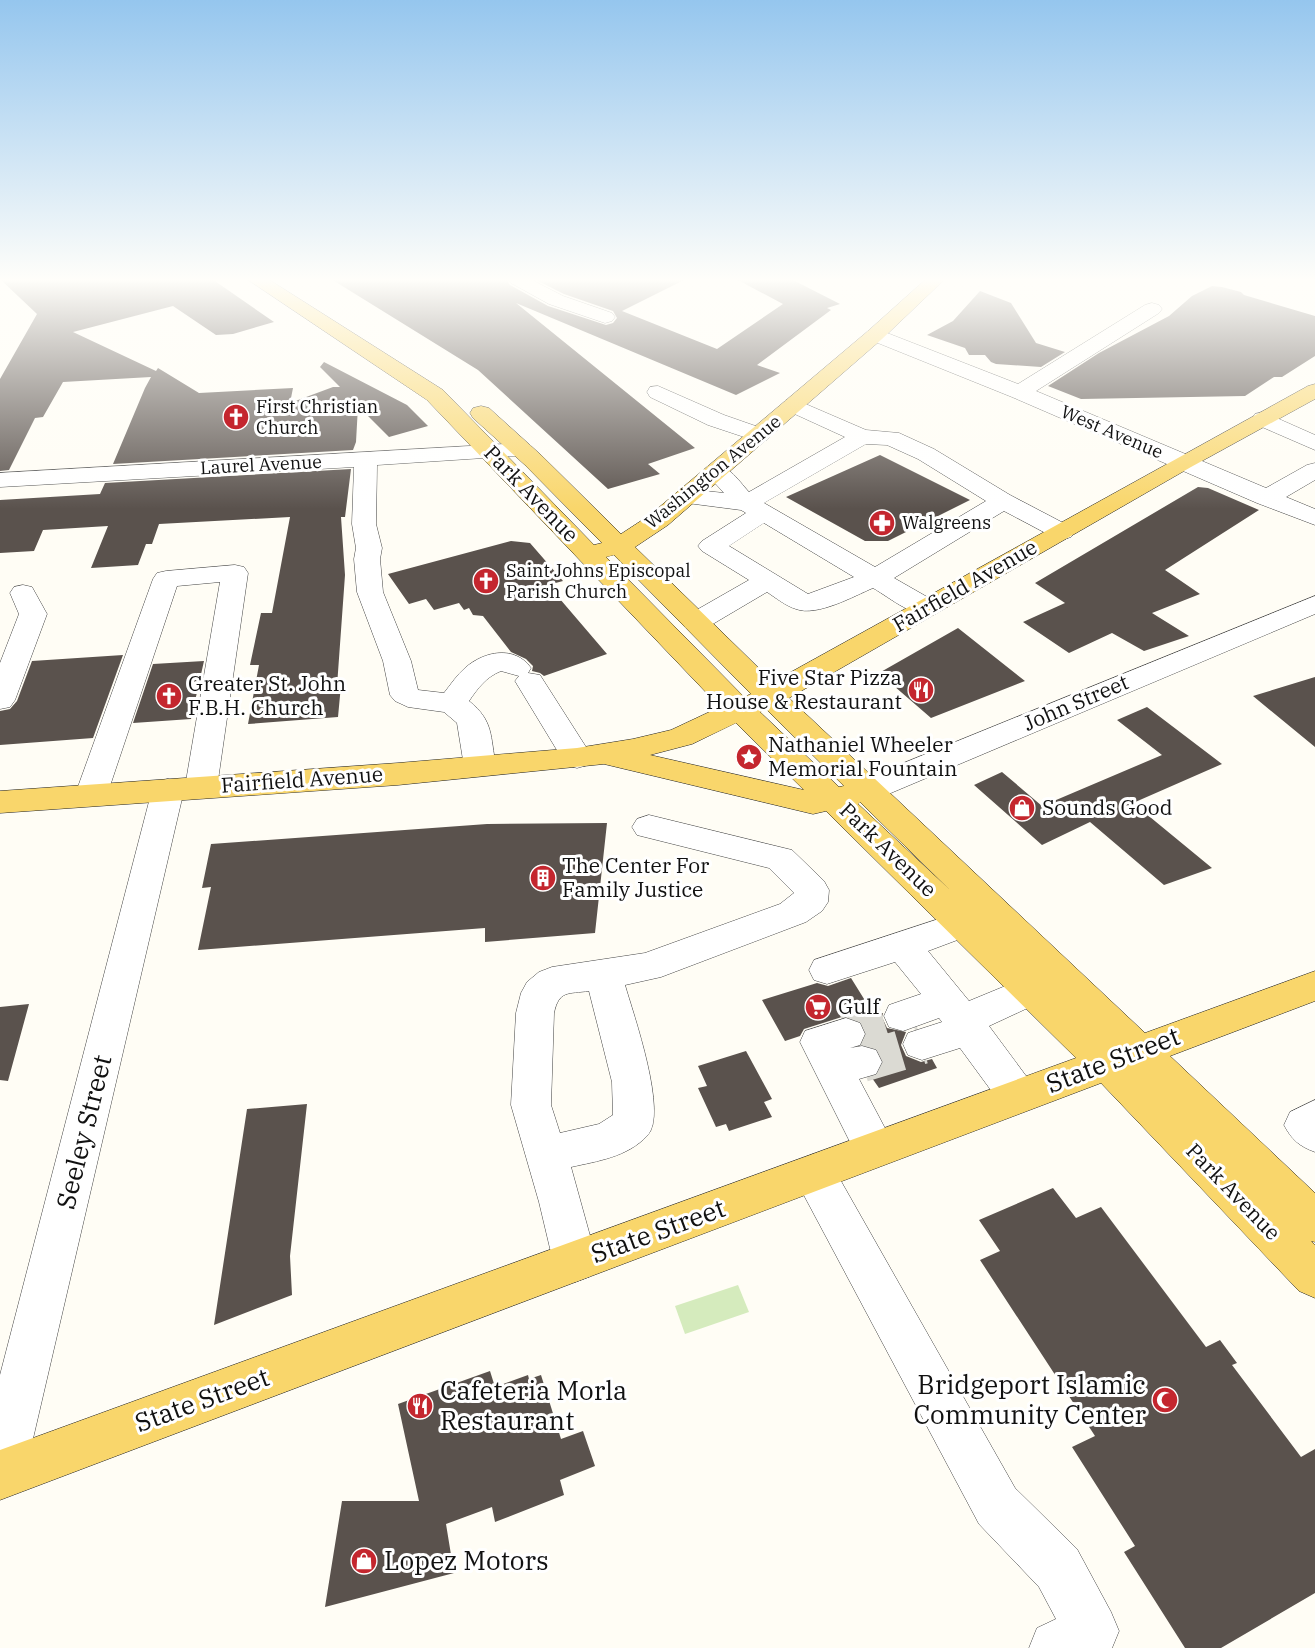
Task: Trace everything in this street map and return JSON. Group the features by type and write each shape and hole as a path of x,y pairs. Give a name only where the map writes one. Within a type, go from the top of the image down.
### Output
{"main road":[{"name":"Park Avenue","path":"375,356 435,395 741,711 852,795 1123,1056 1315,1222"},
{"name":"Park Avenue","path":"405,356 447,383 522,450 770,696 963,924 1032,990 1123,1056 1315,1276"},
{"name":"Washington Avenue","path":"589,554 620,546 659,520 851,356"},
{"name":"Fairfield Avenue","path":"0,802 591,756 681,737 770,696 1183,462 1315,390"},
{"name":"Fairfield Avenue","path":"591,756 813,803 852,795"},
{"name":"State Street","path":"0,1474 1315,986"}],"street":[{"name":"West Avenue","path":"928,356 1020,392 1315,518"},
{"path":"1020,392 1077,356"},
{"path":"658,392 716,420 759,435"},
{"path":"794,405 862,437 891,438 926,454 1001,500 1062,532"},
{"path":"1263,419 1315,443"},
{"path":"862,437 756,507 711,546 804,603 821,600 875,578 990,511 1001,500"},
{"name":"Laurel Avenue","path":"0,480 522,450"},
{"path":"366,459 364,524 369,549 367,559 370,592 397,661 405,695 418,700 452,703 472,719 480,766"},
{"path":"1266,498 1315,470"},
{"path":"716,471 756,507 926,609"},
{"path":"687,496 756,507"},
{"name":"Seeley Street","path":"0,1474 185,789 235,573 166,579 91,795"},
{"path":"696,622 767,581"},
{"path":"0,700 33,614 23,593"},
{"name":"John Street","path":"852,795 1315,604"},
{"path":"452,703 468,680 483,666 503,660 524,675 591,756"},
{"path":"575,1262 531,1105 535,1013 540,993 552,982 648,967 793,913 810,902 812,890 780,859 649,827"},
{"path":"826,970 963,924"},
{"path":"903,946 1018,1096"},
{"path":"546,1155 609,1140 634,1123 632,1082 603,974"},
{"path":"912,1030 959,1017 1032,990"},
{"path":"847,1055 875,1149"},
{"path":"1315,1118 1305,1125 1315,1134"},
{"path":"814,1173 996,1506 1058,1568 1092,1631 1057,1648"}],"green space":[{"path":"738,1285 749,1312 685,1334 675,1306"}],"building":[{"path":"13,356 124,356 156,371 158,368 199,393 293,388 290,403 333,387 340,387 320,367 324,362 407,405 428,426 389,437 358,406 356,442 353,450 113,464 151,377 63,382 43,417 35,418 9,470 0,471 0,379"},
{"path":"455,356 581,356 695,448 648,464 660,474 608,489 478,370"},
{"path":"643,356 769,356 757,365 780,373 736,395"},
{"path":"986,356 1059,356 1041,367 991,362"},
{"path":"1095,356 1315,356 1282,377 1274,377 1245,396 1081,399 1048,386"},
{"name":"Walgreens","path":"880,455 970,500 888,541 865,541 786,497"},
{"path":"351,469 345,517 341,517 345,575 337,686 341,685 338,717 248,724 259,665 250,665 261,613 272,613 290,517 159,524 152,544 146,544 138,565 91,568 108,526 43,530 34,551 0,553 0,500 100,494 105,483"},
{"path":"1198,487 1208,488 1259,510 1165,570 1200,594 1152,613 1189,636 1144,651 1112,633 1069,653 1023,622 1065,603 1035,583"},
{"path":"511,541 530,543 563,581 548,585 607,654 544,676 532,671 533,666 526,659 511,652 483,616 473,615 469,608 464,610 459,603 434,610 426,599 409,604 388,574"},
{"path":"958,628 1025,681 931,718 879,673"},
{"path":"123,655 93,738 0,745 0,711 10,709 17,701 32,661"},
{"name":"Greater St. John F.B.H. Church","path":"204,661 191,719 133,723 153,664"},
{"path":"1315,677 1315,747 1253,696"},
{"path":"1147,707 1222,764 1133,803 1212,868 1164,885 1090,822 1042,845 974,785 1002,772 1042,806 1162,755 1117,720"},
{"path":"607,823 595,933 485,942 485,928 198,950 211,887 202,888 211,844 487,824"},
{"name":"Gulf","path":"851,978 874,1015 883,1013 882,1017 887,1028 906,1032 901,1045 906,1056 921,1062 932,1059 937,1068 879,1088 872,1078 878,1075 884,1061 877,1048 863,1044 867,1033 861,1021 845,1016 804,1029 800,1036 785,1041 762,1000 817,983 828,986"},
{"path":"29,1004 8,1081 0,1080 0,1007"},
{"path":"746,1051 772,1099 764,1102 772,1117 729,1131 726,1124 716,1127 698,1088 707,1086 698,1066"},
{"path":"307,1104 290,1256 292,1295 214,1325 247,1109"},
{"name":"Bridgeport Islamic Community Center","path":"1053,1188 1076,1218 1101,1207 1206,1347 1220,1340 1237,1363 1232,1365 1301,1457 1315,1449 1315,1593 1221,1648 1185,1648 1124,1552 1135,1546 1072,1447 1095,1436 980,1260 1000,1251 979,1220"},
{"path":"490,1371 495,1387 528,1375 529,1379 541,1375 561,1439 583,1431 595,1466 560,1480 564,1495 495,1522 492,1507 446,1524 454,1573 325,1607 342,1501 419,1501 398,1404"}],"tunnel":[{"path":"846,1034 903,1016"},
{"path":"862,1062 922,1044"}],"place":[{"name":"First Christian Church","path":"236,417"},
{"name":"Walgreens","path":"882,523"},
{"name":"Saint Johns Episcopal Parish Church","path":"486,581"},
{"name":"Five Star Pizza House & Restaurant","path":"921,690"},
{"name":"Greater St. John F.B.H. Church","path":"169,696"},
{"name":"Nathaniel Wheeler Memorial Fountain","path":"749,757"},
{"name":"Sounds Good","path":"1022,808"},
{"name":"The Center For Family Justice","path":"543,878"},
{"name":"Gulf","path":"818,1007"},
{"name":"Bridgeport Islamic Community Center","path":"1165,1400"},
{"name":"Cafeteria Morla Restaurant","path":"420,1406"},
{"name":"Lopez Motors","path":"364,1561"}]}
